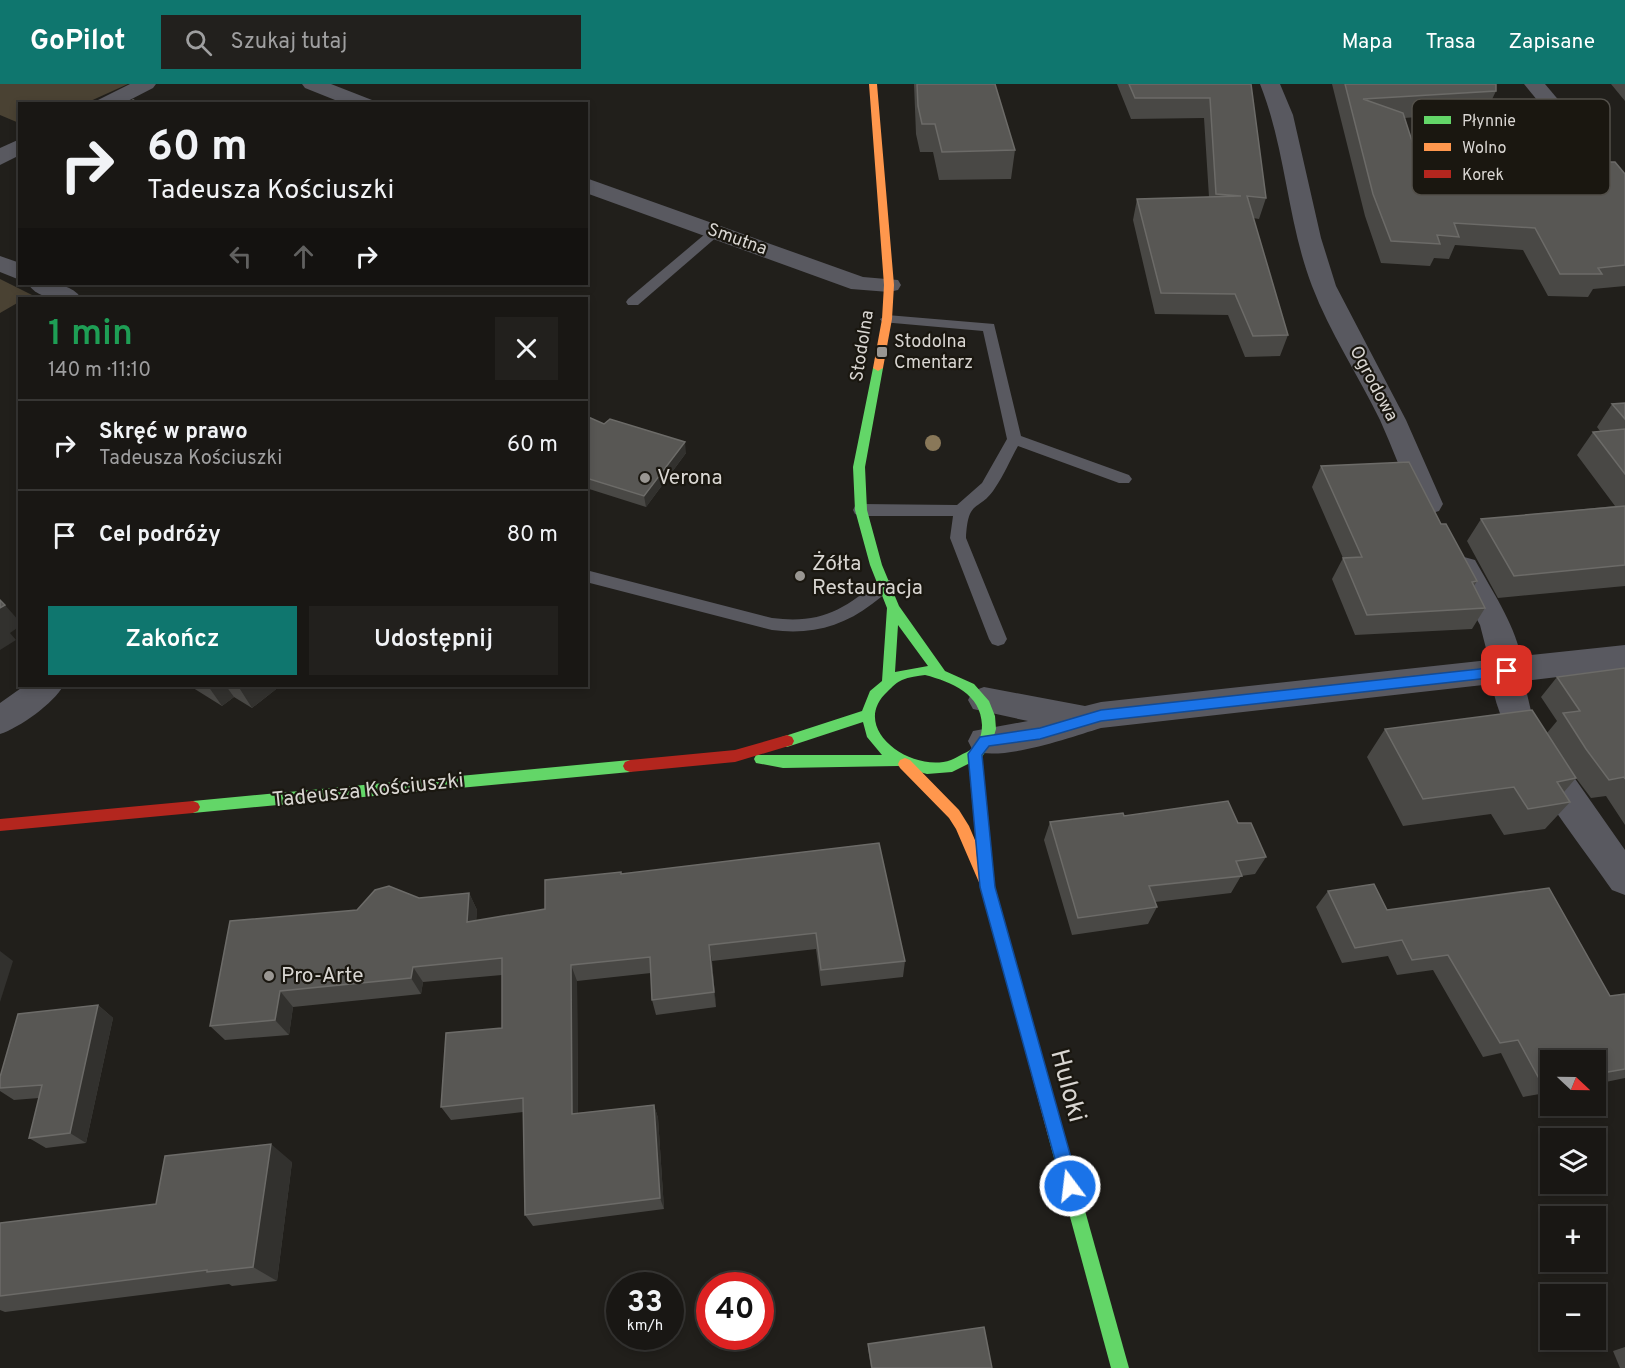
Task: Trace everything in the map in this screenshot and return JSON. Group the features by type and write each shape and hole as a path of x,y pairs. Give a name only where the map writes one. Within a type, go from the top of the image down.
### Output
{"street":[{"path":"109,102 146,84"},
{"path":"312,84 360,102"},
{"name":"Stodolna","path":"873,84 889,285 887,319 859,467 861,510 868,539 893,608 939,671"},
{"name":"Ogrodowa","path":"1270,84 1283,115 1309,238 1324,286 1393,420 1421,489 1499,633 1507,671 1509,696 1520,722 1555,779 1625,879"},
{"path":"1534,84 1547,99"},
{"path":"0,158 18,146"},
{"path":"1610,175 1625,193"},
{"name":"Smutna","path":"588,186 860,284 889,285"},
{"path":"0,263 18,272"},
{"path":"42,285 67,297"},
{"name":"Stodolna","path":"888,680 893,608"},
{"path":"980,748 1040,733 1085,718 1625,657"},
{"path":"912,671 939,671 965,681 984,700 991,721 980,748 966,761 943,769 917,768 901,763 874,741 868,728 867,715 873,695 888,680 912,671"},
{"path":"0,722 46,687"},
{"path":"984,700 1085,718"},
{"name":"Tadeusza Kościuszki","path":"0,825 735,756 824,731 867,715"},
{"name":"Huloki","path":"980,748 988,887"},
{"name":"Tadeusza Kościuszki","path":"735,756 783,762 901,763"},
{"name":"Huloki","path":"901,763 958,820 988,887 1120,1368"}],"lane":[{"path":"633,302 715,232"},
{"path":"887,319 990,327 1014,439 988,487 965,505 959,521 958,538 998,639"},
{"path":"1014,439 1124,479"},
{"path":"861,510 963,511"},
{"path":"588,577 789,627 846,616 862,605 884,584"}],"shaded area":[{"path":"0,84 128,84 88,102 18,102 18,123 0,115"},
{"path":"0,279 32,295 18,297 18,303 0,313"}],"building":[{"path":"917,84 995,84 1015,150 942,152 935,124 922,124"},
{"path":"1129,84 1251,84 1266,198 1247,196 1288,335 1253,336 1235,294 1161,293 1137,199 1241,196 1216,194 1210,98 1135,98"},
{"path":"1345,84 1496,84 1496,91 1363,99 1403,113 1412,141 1412,195 1610,195 1610,162 1615,162 1625,174 1625,265 1598,268 1602,274 1560,274 1535,228 1454,223 1459,237 1437,235 1440,244 1391,241 1373,194"},
{"path":"1625,403 1625,419 1612,404"},
{"path":"588,417 604,424 610,419 685,442 644,496 588,479"},
{"path":"1625,429 1625,474 1593,432"},
{"path":"1409,462 1441,524 1446,524 1477,581 1472,582 1485,608 1367,615 1343,558 1362,557 1321,466"},
{"path":"1625,506 1625,565 1514,576 1481,519"},
{"path":"1625,668 1625,779 1624,777 1609,780 1563,713 1580,711 1557,677"},
{"path":"1532,710 1576,778 1557,782 1570,802 1528,809 1514,787 1423,799 1385,729"},
{"path":"1228,801 1238,823 1251,823 1266,857 1236,861 1242,876 1149,886 1157,907 1078,918 1050,822 1123,813 1124,816"},
{"path":"879,843 905,961 821,970 816,933 709,945 714,992 652,1000 650,957 571,965 572,1114 654,1105 660,1198 525,1215 523,1098 441,1107 446,1033 502,1028 502,958 413,967 411,978 280,991 275,1020 210,1026 230,921 357,910 375,890 389,886 419,898 469,893 467,922 545,909 545,880 621,872 621,874"},
{"path":"1374,884 1387,910 1549,888 1610,996 1625,994 1625,1069 1606,1072 1606,1050 1540,1050 1540,1080 1518,1040 1500,1043 1448,955 1412,960 1402,940 1355,948 1328,891"},
{"path":"98,1005 70,1133 29,1138 42,1085 0,1088 0,1077 18,1014"},
{"path":"271,1144 253,1267 207,1272 207,1270 0,1296 0,1223 156,1204 165,1156"},
{"path":"984,1327 992,1368 872,1368 868,1344"}],"traffic: fast":[{"path":"878,368 859,467 861,510 876,565 893,608 939,671"},
{"path":"888,680 893,608"},
{"path":"925,670 948,677 969,688 978,695 988,716 989,729 982,748 952,766 927,769 904,762 885,750 872,733 868,714 875,695 894,678 925,670"},
{"path":"787,741 867,715"},
{"path":"761,759 783,762 897,761"},
{"path":"193,807 630,766"},
{"path":"1055,1132 1120,1368"}],"traffic: slow":[{"path":"873,84 889,285 887,319 878,368"},
{"path":"905,764 954,814 962,826 988,887 1055,1132"}],"traffic: jam":[{"path":"630,766 735,756 787,741"},
{"path":"975,754 984,857"},
{"path":"0,825 193,807"}],"place":[{"name":"Stodolna Cmentarz","path":"882,352"},
{"name":"Verona","path":"645,478"},
{"name":"Żółta Restauracja","path":"800,576"},
{"name":"Pro-Arte","path":"269,976"}],"route":[{"path":"1070,1186 988,887 975,754 985,741 1040,733 1101,715 1507,671"}]}
